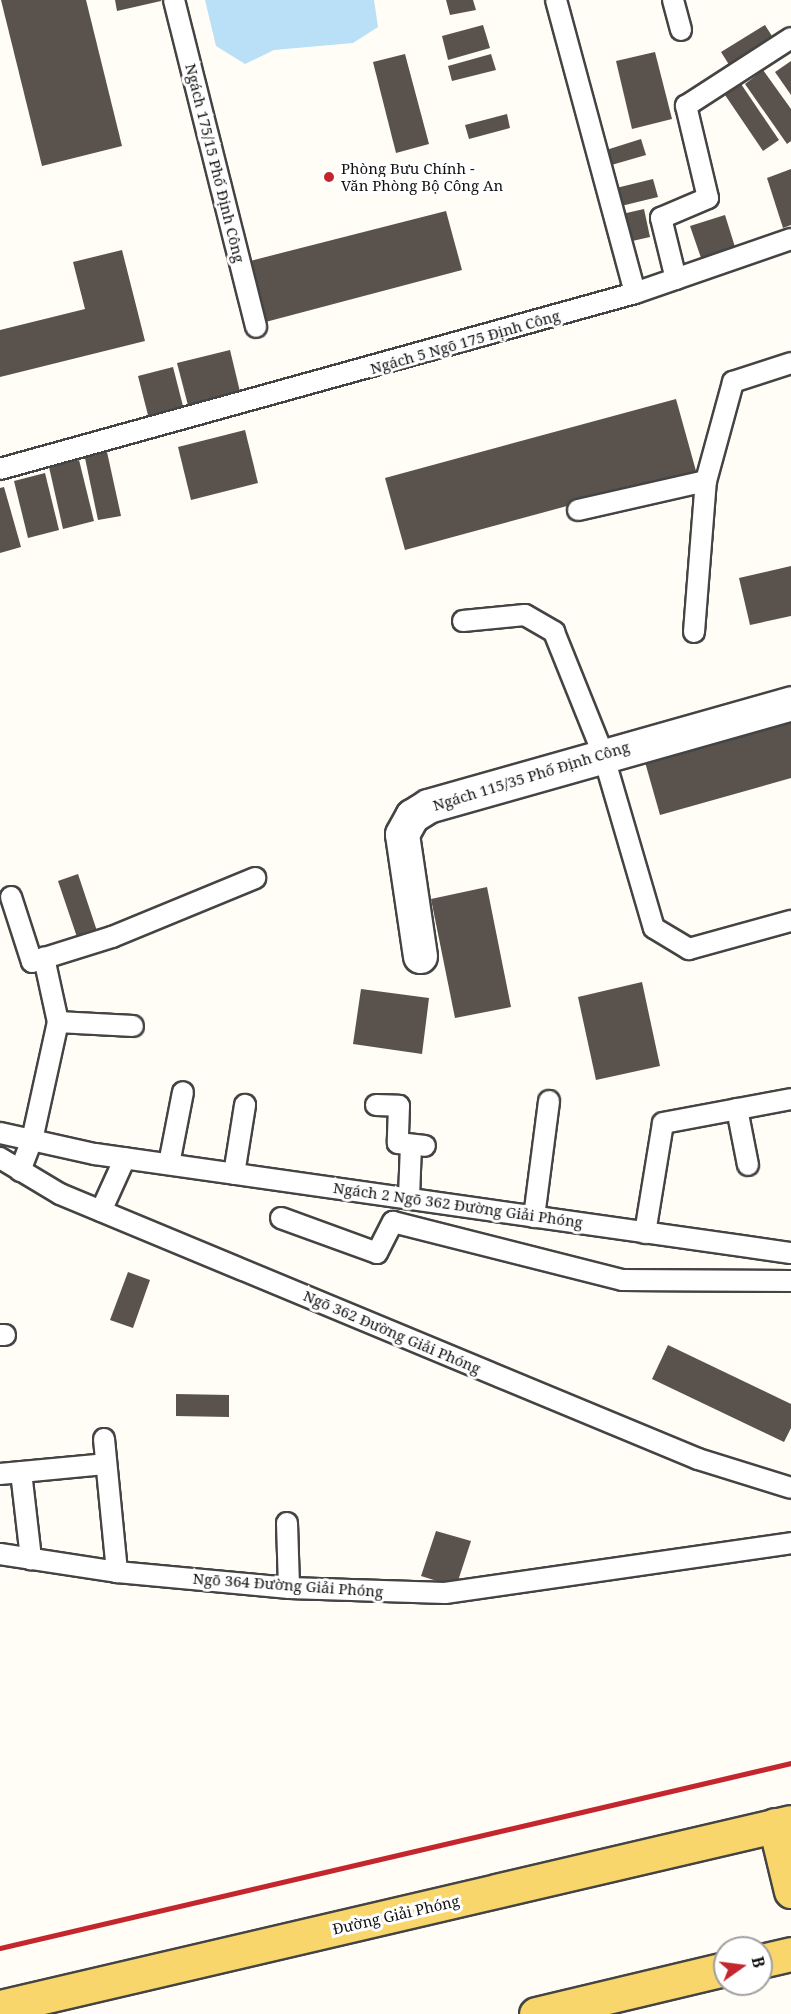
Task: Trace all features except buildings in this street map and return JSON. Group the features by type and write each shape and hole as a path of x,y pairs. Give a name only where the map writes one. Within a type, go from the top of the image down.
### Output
{"main road":[{"path":"783,1824 791,1891"},
{"name":"Đường Giải Phóng","path":"0,2007 783,1824"},
{"path":"773,1958 791,1954"},
{"path":"536,2014 713,1972"}],"street":[{"name":"Ngách 115/35 Phố Định Công","path":"420,956 402,834 412,816 428,806 603,754 791,703"}],"lane":[{"name":"Ngách 175/15 Phố Định Công","path":"174,0 256,327"},
{"path":"556,0 635,294"},
{"path":"674,0 681,30"},
{"path":"676,279 661,218 708,198 686,106 791,38"},
{"name":"Ngách 5 Ngõ 175 Định Công","path":"0,469 635,294 791,238"},
{"path":"694,632 706,481 733,382 791,363"},
{"path":"578,510 706,481"},
{"path":"463,621 525,615 554,632 603,754 654,928 689,949 791,921"},
{"path":"11,897 32,962 112,937 255,878"},
{"path":"20,1171 32,1140 58,1022 44,958"},
{"path":"58,1022 132,1026"},
{"path":"169,1164 183,1092"},
{"path":"645,1233 663,1123 791,1099"},
{"path":"534,1217 549,1101"},
{"path":"376,1104 399,1106 398,1143 418,1145 409,1197"},
{"path":"234,1174 245,1105"},
{"path":"737,1109 748,1165"},
{"name":"Ngách 2 Ngõ 362 Đường Giải Phóng","path":"0,1133 124,1158 791,1253"},
{"name":"Ngõ 362 Đường Giải Phóng","path":"0,1158 60,1194 698,1459 791,1488"},
{"path":"102,1211 124,1158"},
{"path":"281,1218 377,1253 393,1222 622,1280 791,1281"},
{"path":"104,1439 117,1572"},
{"path":"0,1474 105,1464"},
{"path":"21,1472 31,1559"},
{"path":"287,1523 289,1588"},
{"name":"Ngõ 364 Đường Giải Phóng","path":"0,1554 117,1572 289,1588 445,1593 791,1543"}],"water":[{"path":"205,0 374,0 378,27 353,43 274,50 245,64 216,46"}],"railway":[{"path":"0,1948 791,1763"}],"place":[{"name":"Phòng Bưu Chính - Văn Phòng Bộ Công An","path":"329,177"}]}
